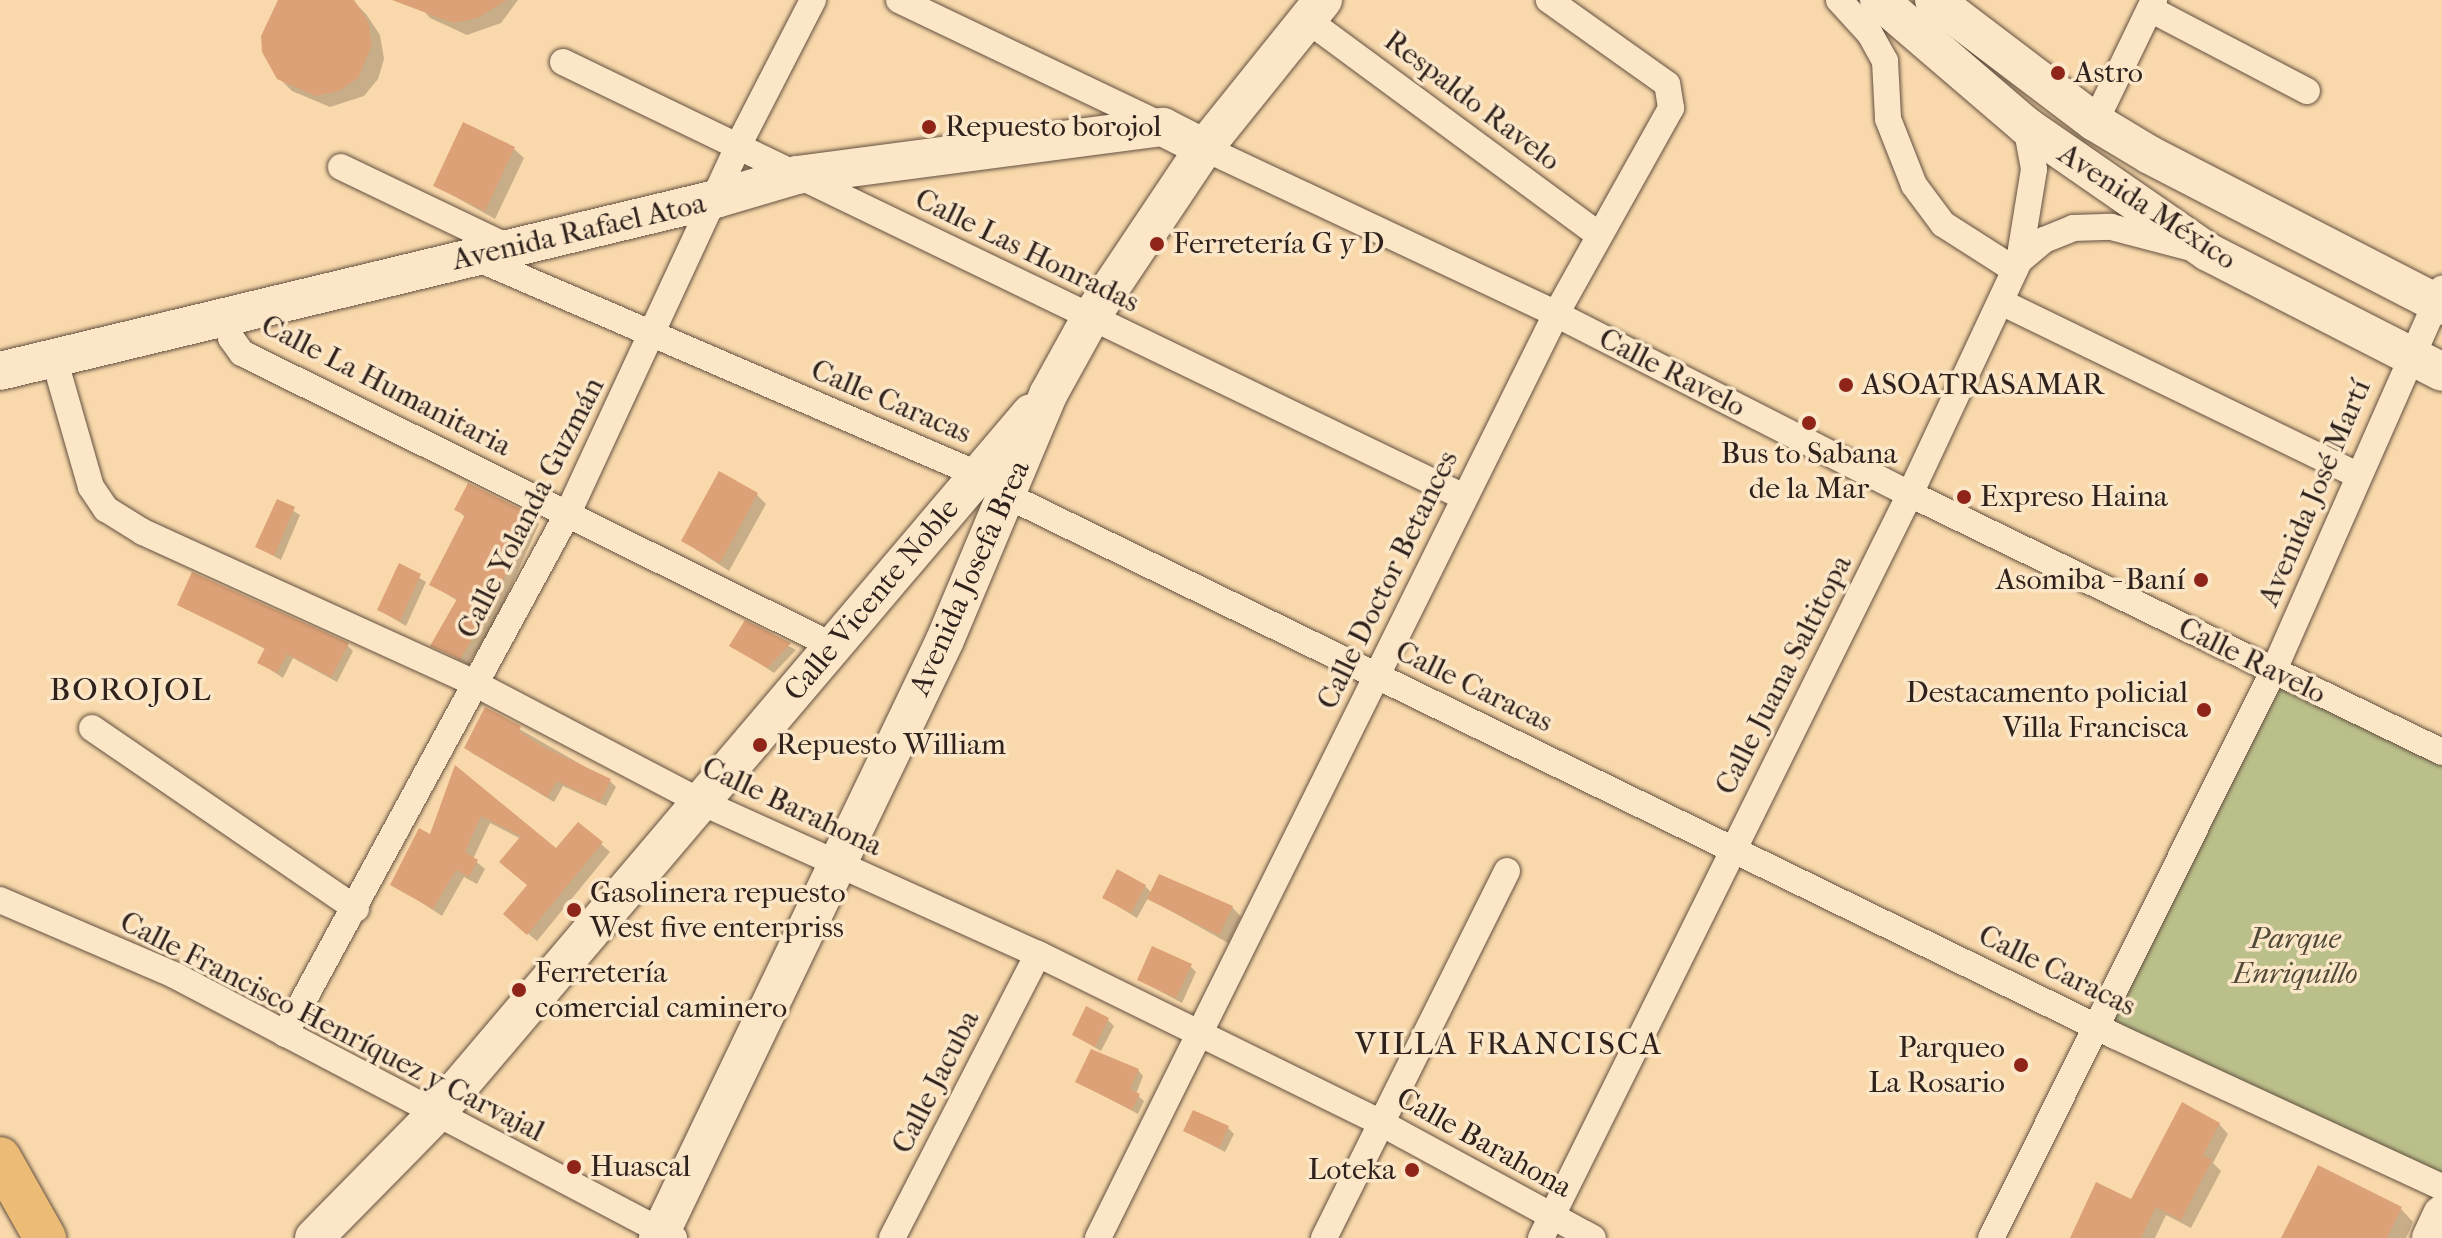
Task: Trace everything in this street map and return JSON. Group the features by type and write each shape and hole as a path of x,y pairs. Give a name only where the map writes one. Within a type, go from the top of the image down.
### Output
{"main road":[{"name":"Avenida México","path":"1879,0 2026,126 2208,252 2442,372"},
{"name":"Avenida México","path":"1934,0 2095,122 2440,299"},
{"path":"1049,393 1091,317 1204,148 1314,9"},
{"name":"Calle Ravelo","path":"1163,127 1204,148"},
{"name":"Avenida Rafael Atoa","path":"0,371 716,199 797,175 1163,127"},
{"name":"Calle Vicente Noble","path":"314,1238 434,1116 1049,393"},
{"name":"Avenida Josefa Brea","path":"664,1236 1008,496 1049,393"},
{"path":"0,1158 45,1238"},
{"path":"2431,1238 2442,1214"}],"street":[{"name":"Calle Yolanda Guzmán","path":"285,1034 356,909 568,513 654,335 738,146 813,0"},
{"name":"Calle Ravelo","path":"899,0 1163,127"},
{"name":"Calle Doctor Betances","path":"1098,1238 1556,314 1671,108 1672,96 1667,84 1549,0"},
{"path":"1839,0 1870,34 1885,61 1888,119 1914,185 1943,224 2017,265 2044,240 2073,228 2111,227 2208,252"},
{"path":"2095,122 2152,4 2307,91"},
{"name":"Respaldo Ravelo","path":"1314,9 1599,235"},
{"name":"Calle Las Honradas","path":"563,62 1464,497"},
{"name":"Calle Juana Saltitopa","path":"1546,1228 1910,494 2001,302 2017,265 2034,169 2026,126"},
{"name":"Calle Ravelo","path":"1204,148 1556,314 1910,494 2442,752"},
{"path":"341,167 510,248"},
{"name":"Calle Caracas","path":"474,257 977,474 1008,496 1377,676 2097,1026 2442,1187"},
{"name":"Avenida José Martí","path":"1991,1238 2273,672 2408,356 2440,299"},
{"path":"2001,302 2357,475"},
{"name":"Calle La Humanitaria","path":"227,317 231,338 242,353 835,647"},
{"name":"Calle Barahona","path":"54,358 91,487 106,509 143,532 476,684 701,802 1038,954 1381,1123 1546,1228 1593,1238"},
{"path":"92,728 356,909"},
{"path":"1324,1238 1507,871"},
{"name":"Calle Francisco Henríquez y Carvajal","path":"0,900 174,975 664,1236"},
{"name":"Calle Jacuba","path":"892,1238 1038,954"}],"green space":[{"name":"Parque Enriquillo","path":"2273,672 2442,752 2442,1188 2097,1026"}],"building":[{"path":"278,0 354,0 368,21 372,45 358,78 339,91 316,96 277,79 262,52 261,36"},
{"path":"392,0 507,0 477,18 453,23"},
{"path":"463,122 515,147 485,211 433,186"},
{"path":"719,471 758,493 720,563 681,541"},
{"path":"468,483 533,515 488,614 460,659 430,646 457,599 429,585 465,515 454,510"},
{"path":"277,499 295,507 274,556 255,547"},
{"path":"399,563 421,574 400,621 377,610"},
{"path":"192,572 349,643 331,677 287,654 277,673 257,663 265,648 177,605"},
{"path":"745,620 791,643 767,668 729,646"},
{"path":"485,707 521,726 519,731 541,746 611,779 600,802 557,781 547,797 464,748"},
{"path":"455,765 556,848 578,822 603,842 527,935 503,914 527,885 499,862 521,836 481,816 465,852 478,860 469,877 456,870 433,909 390,885 419,828 430,834"},
{"path":"1117,869 1146,885 1131,913 1102,898"},
{"path":"1159,874 1233,906 1219,935 1147,899"},
{"path":"1152,946 1192,964 1176,998 1137,980"},
{"path":"1086,1006 1109,1018 1095,1047 1072,1035"},
{"path":"1091,1049 1139,1069 1130,1089 1140,1094 1132,1110 1075,1082"},
{"path":"2182,1102 2220,1123 2203,1155 2212,1160 2181,1220 2156,1207 2141,1238 2070,1238 2096,1182 2131,1199"},
{"path":"1193,1110 1229,1126 1219,1148 1183,1131"},
{"path":"2318,1165 2402,1207 2387,1238 2281,1238"}],"place":[{"name":"Astro","path":"2058,73"},
{"name":"Repuesto borojol","path":"929,127"},
{"name":"Ferretería G y D","path":"1157,244"},
{"name":"ASOATRASAMAR","path":"1846,385"},
{"name":"Bus to Sabana de la Mar","path":"1809,423"},
{"name":"Expreso Haina","path":"1964,497"},
{"name":"Asomiba - Baní","path":"2201,580"},
{"name":"Destacamento policial Villa Francisca","path":"2204,710"},
{"name":"Repuesto William","path":"760,745"},
{"name":"Gasolinera repuesto West five enterpriss","path":"574,910"},
{"name":"Ferretería comercial caminero","path":"519,990"},
{"name":"Parqueo La Rosario","path":"2021,1065"},
{"name":"Huascal","path":"574,1167"},
{"name":"Loteka","path":"1412,1170"}],"district":[{"name":"BOROJOL","path":"131,690"},
{"name":"VILLA FRANCISCA","path":"1509,1044"}]}
